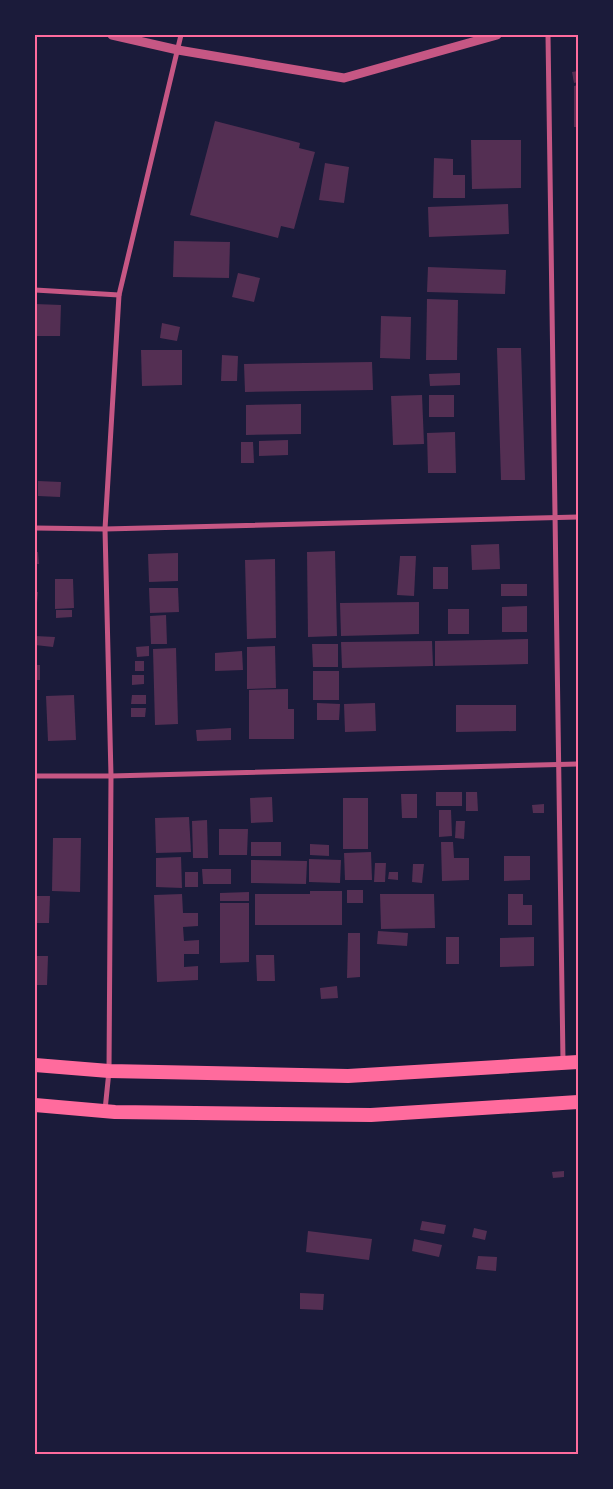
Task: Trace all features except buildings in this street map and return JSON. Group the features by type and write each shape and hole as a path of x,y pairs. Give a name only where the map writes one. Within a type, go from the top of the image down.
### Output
{"highway":[{"path":"35,1065 109,1071 348,1076 578,1062"},
{"path":"35,1105 104,1111 371,1115 578,1102"}],"street":[{"path":"112,35 178,50 344,78 497,35"},
{"path":"104,1111 109,1071 111,776 105,529 119,295 181,35"},
{"path":"548,35 563,1064"},
{"path":"35,290 119,295"},
{"path":"35,528 105,529 578,517"},
{"path":"35,776 111,776 578,764"}]}
